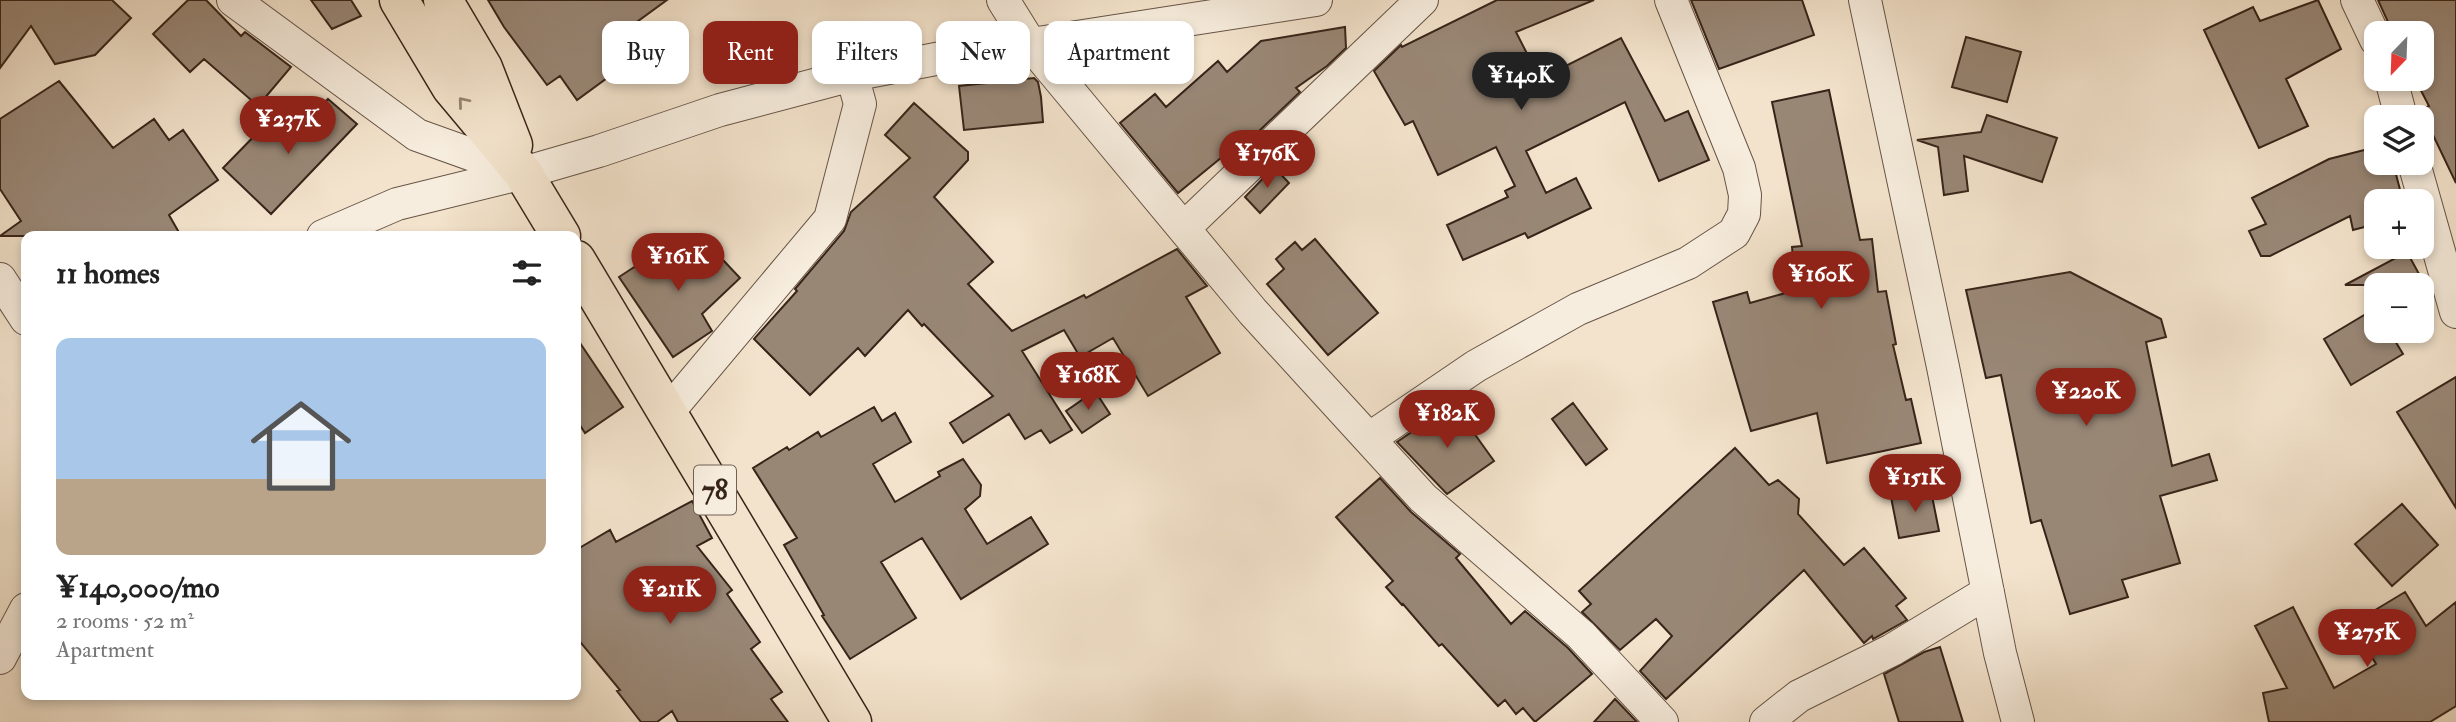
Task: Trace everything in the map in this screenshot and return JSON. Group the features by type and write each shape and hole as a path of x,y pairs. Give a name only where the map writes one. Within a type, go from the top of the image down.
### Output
{"main road":[{"path":"399,0 451,87 523,173 559,231"},
{"path":"443,0 483,68 523,173"},
{"name":"78","path":"581,268 852,722"}],"street":[{"path":"233,0 416,135 523,173"},
{"path":"1003,0 1031,45 1253,313 1423,498 1581,635 1662,722"},
{"path":"922,62 1316,0"},
{"path":"1184,228 1422,0"},
{"path":"1370,438 1476,366 1578,309 1688,262 1734,233 1744,214 1745,195 1739,168 1671,0"},
{"path":"1865,0 2000,653 2018,722"},
{"path":"2357,0 2367,21"},
{"path":"335,231 397,204 523,173 599,151 720,110 818,84"},
{"path":"668,412 830,219 860,104 854,84"},
{"path":"2417,175 2456,312"},
{"path":"0,279 21,311"},
{"path":"1766,722 1799,696 1892,650 1988,592"},
{"path":"0,659 21,619"}],"building":[{"path":"0,0 112,0 131,18 95,55 55,64 31,26 0,68"},
{"path":"188,0 206,0 241,36 245,32 291,67 258,106 204,59 190,72 153,34"},
{"path":"311,0 351,0 361,16 332,29"},
{"path":"488,0 667,0 638,21 602,21 602,82 577,100 560,76 547,85 504,27"},
{"path":"1497,0 1594,0 1516,32 1540,79 1621,38 1665,121 1688,111 1709,160 1659,181 1625,102 1526,151 1546,193 1576,178 1591,208 1528,238 1525,233 1463,260 1447,225 1508,197 1505,191 1515,186 1496,147 1438,175 1413,121 1405,125 1374,71 1401,45 1402,47"},
{"path":"1691,0 1802,0 1814,35 1719,69"},
{"path":"2318,0 2341,49 2286,79 2308,126 2259,148 2204,30 2253,7 2260,21"},
{"path":"2378,0 2456,0 2456,183 2434,137 2434,105 2428,105 2421,91 2434,91 2434,21 2388,21"},
{"path":"1345,27 1346,48 1327,66 1296,88 1300,92 1237,152 1233,148 1178,193 1120,123 1155,94 1166,107 1218,61 1227,72 1261,41"},
{"path":"1966,37 2021,52 2007,102 1952,87"},
{"path":"1030,78 1038,82 1043,122 964,130 959,86 1030,84"},
{"path":"59,81 113,148 154,119 169,140 183,130 218,180 169,215 178,231 21,231 21,236 0,236 21,221 0,189 0,119"},
{"path":"1829,90 1860,240 1872,239 1878,292 1886,291 1896,344 1893,345 1906,400 1911,399 1921,443 1827,463 1817,413 1751,431 1713,302 1747,292 1750,303 1796,290 1792,247 1802,246 1772,102"},
{"path":"328,99 357,124 271,214 223,168 267,123 287,142"},
{"path":"914,103 968,152 968,160 934,197 993,262 968,284 1012,331 1084,295 1086,298 1177,249 1207,286 1186,297 1220,353 1148,396 1113,338 1080,357 1064,330 1022,351 1072,430 1050,443 1041,430 1025,439 1009,414 963,443 950,423 993,396 908,310 865,356 858,348 810,395 754,339 797,291 795,289 844,231 851,212 910,158 885,135"},
{"path":"1987,115 2057,138 2042,182 1964,156 1968,191 1944,195 1938,147 1917,140 1981,132"},
{"path":"2364,150 2364,175 2396,175 2400,189 2364,189 2364,227 2353,230 2350,216 2270,256 2261,256 2249,231 2266,224 2252,198 2329,159"},
{"path":"1274,167 1289,183 1260,213 1245,197"},
{"path":"682,236 710,273 723,260 740,278 702,314 712,331 673,357 619,277"},
{"path":"1315,239 1378,313 1328,355 1267,284 1284,269 1276,259 1295,242 1302,250"},
{"path":"2394,259 2411,259 2418,273 2368,273"},
{"path":"2070,272 2161,319 2166,337 2146,342 2172,466 2209,454 2217,480 2160,496 2180,563 2122,580 2128,597 2070,614 2041,520 2031,523 2001,375 1986,378 1966,290"},
{"path":"2364,275 2364,285 2345,285"},
{"path":"2364,315 2364,343 2396,343 2403,354 2351,385 2324,339"},
{"path":"581,344 623,407 585,433 581,427"},
{"path":"2456,377 2456,508 2397,412"},
{"path":"1095,391 1110,414 1082,433 1066,411"},
{"path":"1573,403 1607,449 1586,465 1552,419"},
{"path":"1453,404 1494,461 1447,494 1397,442"},
{"path":"874,407 882,421 895,413 911,442 873,464 895,502 940,476 938,472 963,459 981,485 980,496 965,509 987,544 1031,517 1048,544 961,599 922,538 881,562 916,618 850,659 822,616 824,615 784,545 797,538 753,468 787,447 789,450 818,432 821,437"},
{"path":"1735,448 1769,485 1778,480 1799,499 1798,514 1844,565 1864,548 1906,598 1896,606 1907,620 1873,639 1872,636 1864,643 1804,570 1666,699 1640,671 1672,636 1656,619 1620,650 1582,612 1591,604 1579,591"},
{"path":"1380,478 1411,512 1460,554 1456,558 1511,624 1525,611 1568,648 1592,674 1535,722 1523,708 1516,714 1505,700 1498,706 1442,644 1439,646 1386,587 1393,581 1336,517"},
{"path":"1931,491 1939,531 1899,538 1891,497"},
{"path":"692,501 712,538 697,546 732,590 727,594 760,642 751,649 782,692 771,699 788,722 678,722 672,711 657,722 641,722 617,691 620,690 581,643 581,547 610,530 616,542"},
{"path":"2402,504 2438,545 2392,586 2355,544"},
{"path":"2405,592 2426,626 2456,602 2456,706 2430,722 2269,722 2263,693 2287,688 2255,626 2293,607 2334,688 2376,664 2352,624"},
{"path":"1940,647 1963,722 1899,722 1884,674 1924,652"},
{"path":"1615,699 1637,722 1594,722"}]}
